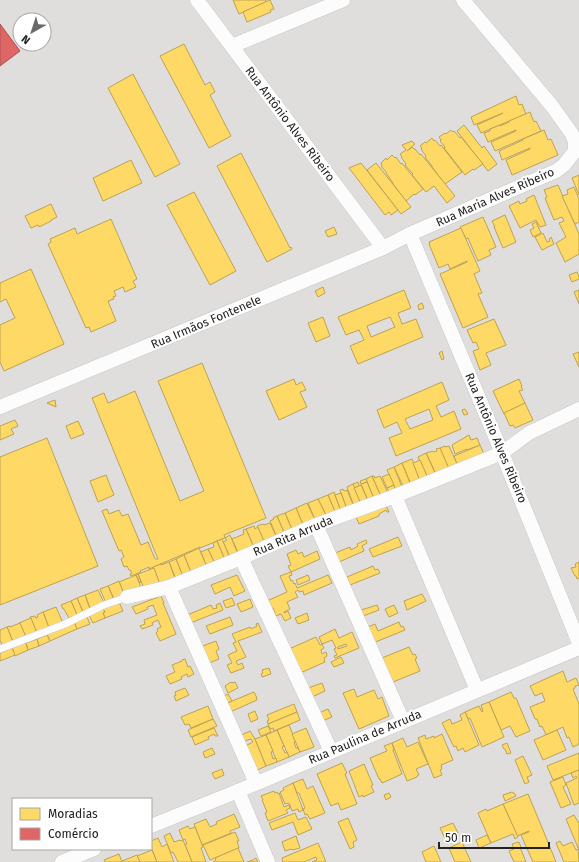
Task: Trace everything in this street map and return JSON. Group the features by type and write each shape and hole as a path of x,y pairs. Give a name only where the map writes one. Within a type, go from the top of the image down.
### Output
{"street":[{"name":"Rua Antônio Alves Ribeiro","path":"197,0 384,248"},
{"path":"232,46 343,0"},
{"name":"Rua Maria Alves Ribeiro","path":"410,234 556,171 564,165 572,156 574,151 575,142 572,134 552,106 463,0"},
{"name":"Rua Antônio Alves Ribeiro","path":"410,234 502,453 579,643"},
{"name":"Rua Irmãos Fontenele","path":"0,408 384,248 410,234"},
{"name":"Rua Rita Arruda","path":"127,597 169,587 241,558 316,525 395,496 502,453 529,433 579,409"},
{"path":"395,496 477,690"},
{"path":"316,525 403,721"},
{"path":"241,558 331,751"},
{"path":"169,587 256,783"},
{"name":"Rua Paulina de Arruda","path":"152,826 579,648"},
{"path":"238,791 268,862"},
{"path":"62,862 92,850"}],"lane":[{"name":"Rua Rita Arruda","path":"0,649 65,624 104,605 127,597"}],"shaded area":[{"path":"0,0 579,0 579,862 0,862"}],"building: Moradias":[{"path":"233,0 266,0 266,2 239,14"},
{"path":"270,0 274,9 270,10 271,12 247,22 243,12"},
{"path":"184,44 205,85 210,82 215,92 210,95 231,136 209,148 160,56"},
{"path":"133,74 180,164 155,177 108,88"},
{"path":"516,96 519,105 522,104 526,114 481,133 477,125 503,113 474,125 471,117"},
{"path":"530,112 534,122 536,121 541,131 495,151 491,142 516,130 488,142 484,133"},
{"path":"464,125 482,148 484,146 497,164 488,171 457,131"},
{"path":"451,130 453,132 454,131 460,138 461,137 483,164 465,175 440,141 441,140 439,137"},
{"path":"544,130 548,140 551,139 558,155 512,175 506,160 530,148 502,160 499,151"},
{"path":"432,138 440,146 441,145 462,172 445,184 425,157 426,156 420,146"},
{"path":"412,141 415,144 407,151 412,147 420,155 421,154 455,196 447,203 434,186 426,192 405,165 406,164 400,154 406,150 402,145"},
{"path":"241,153 290,248 291,247 292,249 267,262 217,166"},
{"path":"392,155 395,158 396,157 401,164 402,163 423,189 406,201 381,166 381,163 386,158 387,160"},
{"path":"131,160 142,183 103,201 93,178"},
{"path":"361,163 398,210 391,215 389,212 385,215 349,168"},
{"path":"376,163 411,207 401,214 367,170"},
{"path":"579,175 579,195 572,178"},
{"path":"558,185 579,234 579,254 565,262 556,243 566,237 559,223 564,221 562,217 554,220 545,198 547,197 544,190"},
{"path":"574,187 579,199 579,222 575,224 562,196 568,194 567,190"},
{"path":"194,192 236,271 210,285 167,205"},
{"path":"534,195 546,225 540,227 536,220 520,228 509,206 519,201 520,204 527,201 526,199"},
{"path":"51,204 57,217 39,227 38,225 31,228 25,216"},
{"path":"505,215 516,242 503,248 492,221"},
{"path":"483,217 496,247 489,250 491,255 478,261 468,238 466,239 460,227"},
{"path":"111,219 137,279 133,281 136,287 125,292 123,287 114,291 116,296 113,297 114,299 108,301 116,321 91,332 89,327 86,328 48,244 51,242 50,239 75,228 77,234"},
{"path":"536,222 541,233 533,237 530,230 534,228 532,224"},
{"path":"334,227 337,234 328,237 325,231"},
{"path":"461,228 480,271 474,274 482,293 478,294 488,317 463,328 440,274 467,261 450,269 448,264 439,268 429,244 429,242"},
{"path":"543,233 547,242 550,241 549,239 551,237 554,244 542,250 535,237"},
{"path":"31,269 64,344 4,371 0,362 0,325 15,318 6,299 0,302 0,283"},
{"path":"577,272 579,279 572,282 569,275"},
{"path":"323,287 325,293 318,297 315,291"},
{"path":"404,290 411,308 398,313 402,324 416,319 423,337 358,364 350,346 364,340 359,330 346,335 338,317","holes":["390,317 395,327 371,337 367,326"]},
{"path":"579,290 579,304 574,292"},
{"path":"422,303 424,308 419,310 418,305"},
{"path":"323,317 330,336 316,342 308,323"},
{"path":"494,319 506,345 486,353 491,365 480,370 473,351 479,349 476,342 473,343 467,330"},
{"path":"442,351 444,359 442,360 439,353"},
{"path":"579,352 579,367 573,354"},
{"path":"202,363 266,518 224,535 225,538 149,569 149,567 131,576 130,574 132,573 127,566 124,567 121,559 124,557 121,550 119,551 102,511 107,509 109,514 119,510 122,516 128,514 141,545 148,542 155,559 158,559 92,398 104,393 108,403 135,391 180,501 204,491 158,381"},
{"path":"294,379 296,385 302,382 306,390 300,392 307,407 279,420 266,391"},
{"path":"519,379 523,390 519,391 525,403 504,414 493,391"},
{"path":"442,382 449,400 436,406 441,417 454,411 461,429 396,456 389,438 402,433 397,422 384,428 377,410","holes":["429,409 433,420 410,429 405,419"]},
{"path":"55,400 56,407 47,403"},
{"path":"525,403 533,420 515,428 513,425 510,426 504,413"},
{"path":"465,409 468,414 464,415 462,410"},
{"path":"15,420 18,426 11,429 14,434 0,440 0,426"},
{"path":"78,421 84,434 71,439 66,426"},
{"path":"469,435 471,440 477,438 480,445 455,454 452,445"},
{"path":"47,438 98,566 0,605 0,457"},
{"path":"480,445 484,454 457,465 454,456"},
{"path":"449,446 458,466 449,470 440,448"},
{"path":"440,448 450,471 437,476 426,453 437,451 436,449"},
{"path":"426,453 436,475 428,478 418,457"},
{"path":"412,459 421,483 412,487 402,463"},
{"path":"420,460 428,478 420,481 413,463"},
{"path":"402,463 410,483 403,486 394,467"},
{"path":"394,467 402,487 395,489 387,470"},
{"path":"389,474 394,485 387,488 382,477"},
{"path":"106,475 114,495 98,502 90,481"},
{"path":"372,476 381,496 374,499 366,479"},
{"path":"372,476 375,478 380,476 388,493 381,496"},
{"path":"366,479 367,482 361,484 360,481"},
{"path":"358,482 359,486 354,488 353,484"},
{"path":"367,482 375,501 369,503 361,484"},
{"path":"353,484 362,506 355,509 347,487"},
{"path":"361,485 369,503 362,506 354,488"},
{"path":"394,485 395,489 389,492 387,488"},
{"path":"343,489 344,491 347,490 355,509 348,512 340,490"},
{"path":"334,492 341,511 336,514 328,495"},
{"path":"341,493 348,512 342,514 335,495"},
{"path":"328,495 336,514 327,517 318,499"},
{"path":"318,499 327,517 316,522 308,503"},
{"path":"307,503 316,522 304,527 296,508"},
{"path":"385,503 389,512 386,510 379,514 379,516 359,524 355,515"},
{"path":"296,508 304,527 293,532 285,513"},
{"path":"285,513 293,532 286,537 277,516"},
{"path":"277,516 286,537 278,540 270,521"},
{"path":"270,523 278,540 266,546 257,526"},
{"path":"254,526 255,529 258,527 266,546 255,550 246,529"},
{"path":"246,529 255,550 240,557 232,539 244,534 243,530"},
{"path":"230,535 238,554 230,557 223,542 227,540 225,538"},
{"path":"398,537 402,546 373,557 369,549"},
{"path":"222,539 230,558 225,560 217,541"},
{"path":"366,540 367,543 362,546 364,551 339,562 335,553 350,547 351,550 358,546 357,544"},
{"path":"217,541 225,560 215,564 208,549 214,547 213,543"},
{"path":"199,548 208,569 192,575 184,555"},
{"path":"208,549 215,564 207,567 201,552"},
{"path":"296,550 298,554 302,552 304,557 317,551 320,559 291,572 288,566 291,565 287,554"},
{"path":"184,555 192,575 184,579 176,559"},
{"path":"176,559 184,579 177,582 169,562"},
{"path":"169,562 176,581 161,587 153,567"},
{"path":"579,562 579,578 577,579 571,568 576,567 575,564"},
{"path":"373,566 375,570 378,569 380,573 350,585 347,577"},
{"path":"154,568 161,587 146,593 138,574"},
{"path":"291,572 292,575 289,576 297,588 328,575 332,583 304,595 303,591 299,592 298,590 295,592 298,597 287,602 290,609 284,612 288,611 291,618 285,621 281,614 276,616 273,608 271,608 267,601 287,592 280,576"},
{"path":"138,574 141,582 140,583 136,575"},
{"path":"136,575 142,590 125,597 119,582"},
{"path":"237,575 245,591 234,596 230,587 215,594 211,585"},
{"path":"308,575 310,580 298,585 296,580"},
{"path":"119,581 125,597 115,601 108,586"},
{"path":"108,586 114,600 106,603 100,589"},
{"path":"98,590 104,603 90,608 85,595"},
{"path":"422,594 426,601 407,610 404,601"},
{"path":"85,595 90,609 83,612 77,598"},
{"path":"161,596 176,634 160,641 156,633 158,631 157,629 161,627 158,620 152,623 153,625 142,629 140,626 145,624 144,620 157,615 153,605 136,614 132,607"},
{"path":"77,598 83,612 77,615 71,601"},
{"path":"232,598 235,605 226,608 223,601"},
{"path":"250,599 253,607 241,612 237,604"},
{"path":"71,601 77,615 69,618 61,605"},
{"path":"119,602 123,611 105,618 103,613 105,612 103,609"},
{"path":"220,603 223,610 188,624 185,616 211,605 213,609 217,608 216,605"},
{"path":"377,605 379,610 363,616 361,610"},
{"path":"394,605 398,613 389,617 385,609"},
{"path":"56,607 63,623 49,628 43,612"},
{"path":"102,607 105,612 103,613 105,618 93,623 88,613"},
{"path":"43,612 49,628 37,633 30,617 35,616 36,618 38,617 37,615"},
{"path":"307,613 309,620 298,624 295,618"},
{"path":"87,617 90,624 77,629 74,622"},
{"path":"230,617 233,625 210,634 206,626"},
{"path":"31,618 37,633 26,637 19,623"},
{"path":"74,622 77,629 50,641 47,634"},
{"path":"399,622 401,627 403,626 405,630 373,643 368,627 375,624 378,631"},
{"path":"20,623 26,637 13,642 7,627"},
{"path":"258,623 262,632 238,641 246,657 236,661 238,665 242,663 244,668 231,673 227,665 232,663 228,655 237,651 233,643 236,642 232,634 250,627 251,629 257,626 256,624"},
{"path":"7,627 13,642 3,647 0,640 0,630"},
{"path":"335,629 339,638 352,632 359,648 335,658 334,656 337,655 334,649 336,648 332,640 322,644 319,637","holes":["346,644 347,646 338,649 338,647"]},
{"path":"47,635 50,641 39,646 37,639"},
{"path":"316,637 320,645 322,644 324,648 321,650 322,654 326,652 327,656 324,658 325,662 298,674 289,649"},
{"path":"37,639 39,646 28,650 26,643"},
{"path":"25,641 28,650 15,656 12,647"},
{"path":"216,641 219,649 216,651 219,659 207,664 200,647"},
{"path":"409,647 413,655 415,654 417,658 415,659 420,671 393,682 382,658"},
{"path":"12,648 15,655 0,661 0,653"},
{"path":"341,657 344,663 334,667 331,662"},
{"path":"185,659 188,667 190,666 194,674 188,677 187,674 181,677 182,679 170,684 166,676 175,672 172,665"},
{"path":"269,668 271,674 262,677 262,670"},
{"path":"563,671 567,682 576,678 579,685 575,686 573,689 579,704 579,744 573,747 569,737 567,738 563,727 546,735 542,726 540,727 537,719 535,719 530,707 545,701 542,693 535,696 530,686"},
{"path":"231,682 235,682 238,688 228,693 225,686"},
{"path":"322,683 325,691 312,697 308,688"},
{"path":"185,688 189,695 176,701 174,696 176,695 175,692"},
{"path":"354,689 357,697 374,690 378,699 382,697 389,716 359,729 343,693"},
{"path":"254,692 257,700 228,713 225,704"},
{"path":"511,692 514,698 516,698 530,731 516,737 510,726 501,730 489,702"},
{"path":"228,694 232,701 225,704 222,697"},
{"path":"489,702 504,737 482,747 470,718 468,719 465,712 479,706 482,712 481,705"},
{"path":"294,704 297,712 268,724 267,721 269,720 267,715"},
{"path":"208,706 213,719 191,728 189,724 185,725 181,717"},
{"path":"328,709 332,717 322,721 319,713"},
{"path":"255,711 258,719 251,722 248,714"},
{"path":"297,712 300,720 274,731 273,728 270,729 268,724"},
{"path":"465,712 479,745 465,752 463,748 458,751 456,746 454,747 442,723 450,719 452,724 462,720 460,715"},
{"path":"213,719 217,726 191,737 188,730"},
{"path":"289,725 296,742 294,742 296,748 298,748 300,752 289,757 277,730"},
{"path":"268,726 271,732 261,736 258,730"},
{"path":"214,728 218,736 215,736 214,734 208,737 209,739 195,745 192,737"},
{"path":"306,728 314,747 300,752 292,734"},
{"path":"277,730 284,746 282,747 285,753 287,752 289,757 277,762 266,735"},
{"path":"557,730 566,750 543,760 534,740"},
{"path":"250,731 255,739 266,766 253,772 237,737","holes":["251,739 253,742 245,746 245,741"]},
{"path":"442,734 453,760 441,765 442,769 440,770 442,775 434,778 418,738 425,735 426,739 434,736 434,738"},
{"path":"266,735 273,751 271,752 273,759 276,758 277,762 266,766 255,739"},
{"path":"403,738 407,747 418,742 428,764 416,769 419,775 407,781 392,743"},
{"path":"392,743 402,774 382,783 370,758 387,751 384,746"},
{"path":"507,743 511,753 507,754 502,745"},
{"path":"212,748 215,754 205,758 203,752"},
{"path":"579,753 579,770 553,780 547,766"},
{"path":"523,756 532,775 527,777 529,782 525,784 515,760"},
{"path":"342,763 347,773 345,774 357,804 341,810 338,803 331,806 317,774"},
{"path":"364,764 373,785 371,786 374,792 363,797 363,795 359,797 349,771"},
{"path":"222,769 224,775 215,779 212,773"},
{"path":"579,770 579,803 574,805 566,783 577,778 576,776 573,778 571,773"},
{"path":"563,777 566,785 563,787 571,804 561,808 550,782"},
{"path":"303,779 307,789 313,786 325,813 310,819 307,814 305,815 303,809 305,808 293,783"},
{"path":"293,783 303,810 299,812 298,809 292,811 289,803 285,804 280,792 284,790 283,788"},
{"path":"274,791 275,793 279,793 284,807 289,805 290,808 286,810 288,813 268,821 265,813 267,812 261,796"},
{"path":"512,792 516,796 505,801 503,795"},
{"path":"389,793 391,797 386,800 384,795"},
{"path":"528,794 556,862 533,862 521,835 529,831 517,836 503,804"},
{"path":"503,804 518,837 515,839 513,834 491,843 478,813"},
{"path":"295,813 298,820 306,817 312,829 298,835 293,822 272,830 269,823"},
{"path":"234,814 240,827 230,831 231,833 202,845 194,824 206,819 210,827 217,824 216,822"},
{"path":"574,815 579,822 579,850 566,819"},
{"path":"348,818 357,840 353,842 354,847 350,849 338,822"},
{"path":"453,823 458,833 456,834 458,838 447,843 440,828"},
{"path":"188,826 190,829 195,827 203,847 201,848 206,862 192,862 185,845 187,844 185,839 183,840 179,830"},
{"path":"235,832 239,841 237,841 239,848 210,860 203,845"},
{"path":"170,833 174,842 183,840 192,862 178,862 173,852 171,853 164,836"},
{"path":"487,835 491,843 479,848 476,840"},
{"path":"296,836 300,848 285,851 282,842"},
{"path":"158,838 162,847 167,844 174,862 157,862 152,850 152,841"},
{"path":"560,841 563,846 572,842 576,850 578,849 579,862 564,862 556,843"},
{"path":"462,842 471,862 455,862 449,848"},
{"path":"519,842 526,862 514,862 509,851 514,849 512,844"},
{"path":"318,843 326,862 312,862 317,860 316,857 304,862 283,862 282,858"},
{"path":"434,846 441,862 426,862 422,852"},
{"path":"238,848 244,862 213,862 216,860 215,858"},
{"path":"152,850 157,862 140,862 137,856"},
{"path":"119,854 122,862 105,862 104,860"},
{"path":"137,855 140,862 122,862 122,861"},
{"path":"256,858 258,862 247,862 253,860"}],"building: Comércio":[{"path":"0,24 12,40 12,52 19,52 0,66"}]}
